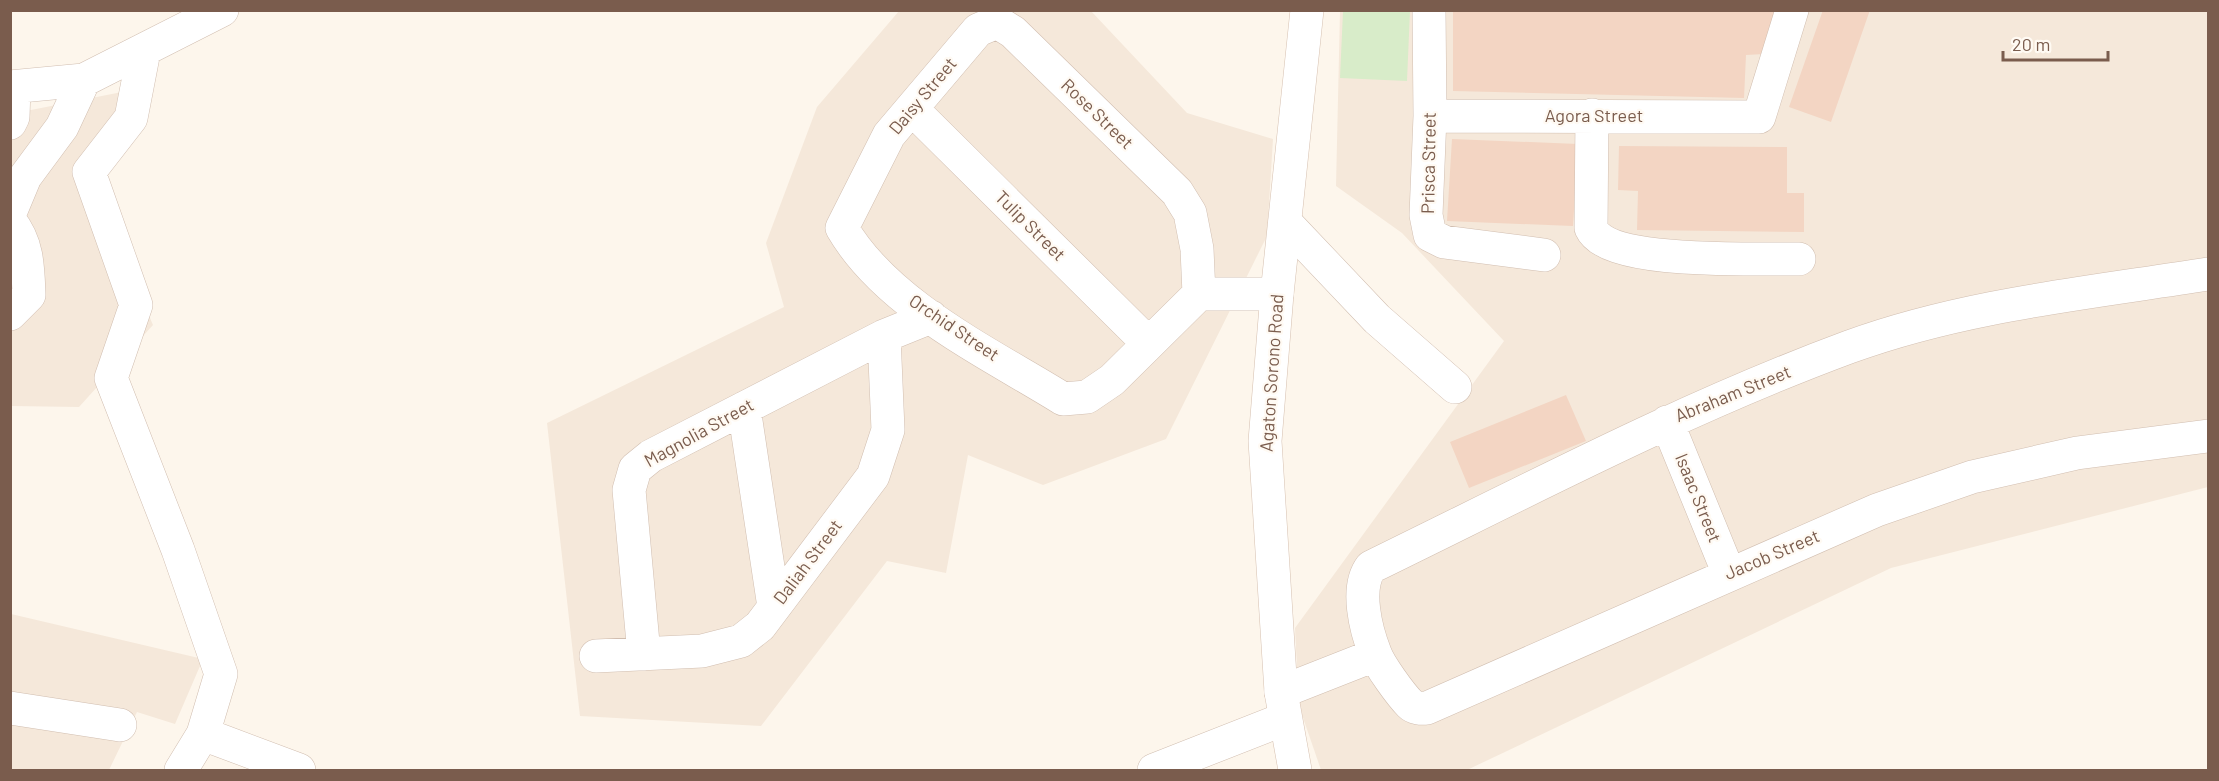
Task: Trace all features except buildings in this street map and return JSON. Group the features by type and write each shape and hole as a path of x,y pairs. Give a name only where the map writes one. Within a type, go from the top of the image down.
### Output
{"street":[{"path":"10,123 13,117 12,87 84,80 222,10"},
{"name":"Agaton Sorono Road","path":"1295,771 1283,706 1265,441 1284,222 1307,10"},
{"name":"Prisca Street","path":"1429,10 1430,116 1425,215 1430,235 1444,242 1544,255"},
{"name":"Agora Street","path":"1430,116 1759,117 1792,10"},
{"name":"Daisy Street","path":"853,247 842,228 889,135 978,30 997,22"},
{"name":"Rose Street","path":"997,22 1013,32 1169,184 1190,213 1197,249 1199,294"},
{"path":"144,51 131,118 89,172 136,305 111,378 178,550 221,674 203,734 181,771"},
{"path":"10,314 29,295 27,258 13,222 25,177 62,127 84,80"},
{"name":"Tulip Street","path":"912,109 1148,343"},
{"path":"1592,116 1591,228 1599,240 1628,250 1670,257 1799,259"},
{"path":"1284,222 1377,319 1455,387"},
{"name":"Orchid Street","path":"853,247 868,266 931,317 1063,399 1088,397 1112,380 1148,343"},
{"name":"Abraham Street","path":"1375,655 1363,595 1364,581 1371,567 1667,422 1850,347 1940,320 2028,302 2208,274"},
{"path":"1148,343 1199,294 1277,294"},
{"name":"Magnolia Street","path":"644,654 629,490 635,469 651,456 884,336 931,317"},
{"name":"Daliah Street","path":"596,657 702,651 741,641 760,626 873,476 888,430 884,336"},
{"path":"744,408 774,607"},
{"name":"Isaac Street","path":"1667,422 1729,574"},
{"name":"Jacob Street","path":"1375,655 1410,704 1419,709 1427,708 1877,510 1972,477 2077,453 2208,436"},
{"path":"1154,771 1283,706 1375,655"},
{"path":"10,708 120,725"},
{"path":"203,734 299,771"}],"shaded area":[{"path":"899,11 1091,11 1187,113 1273,139 1267,236 1166,439 1043,485 968,455 946,573 887,561 761,726 580,716 547,423 784,307 766,243 817,107"},
{"path":"1340,11 2208,11 2208,487 1891,568 1467,770 1321,770 1299,706 1295,628 1504,341 1402,233 1336,186"},
{"path":"127,91 90,178 153,325 79,407 11,406 11,105 31,110"},
{"path":"11,614 203,659 175,724 137,712 109,770 11,770"}],"green space":[{"path":"1343,11 1410,11 1407,81 1340,78"}]}
